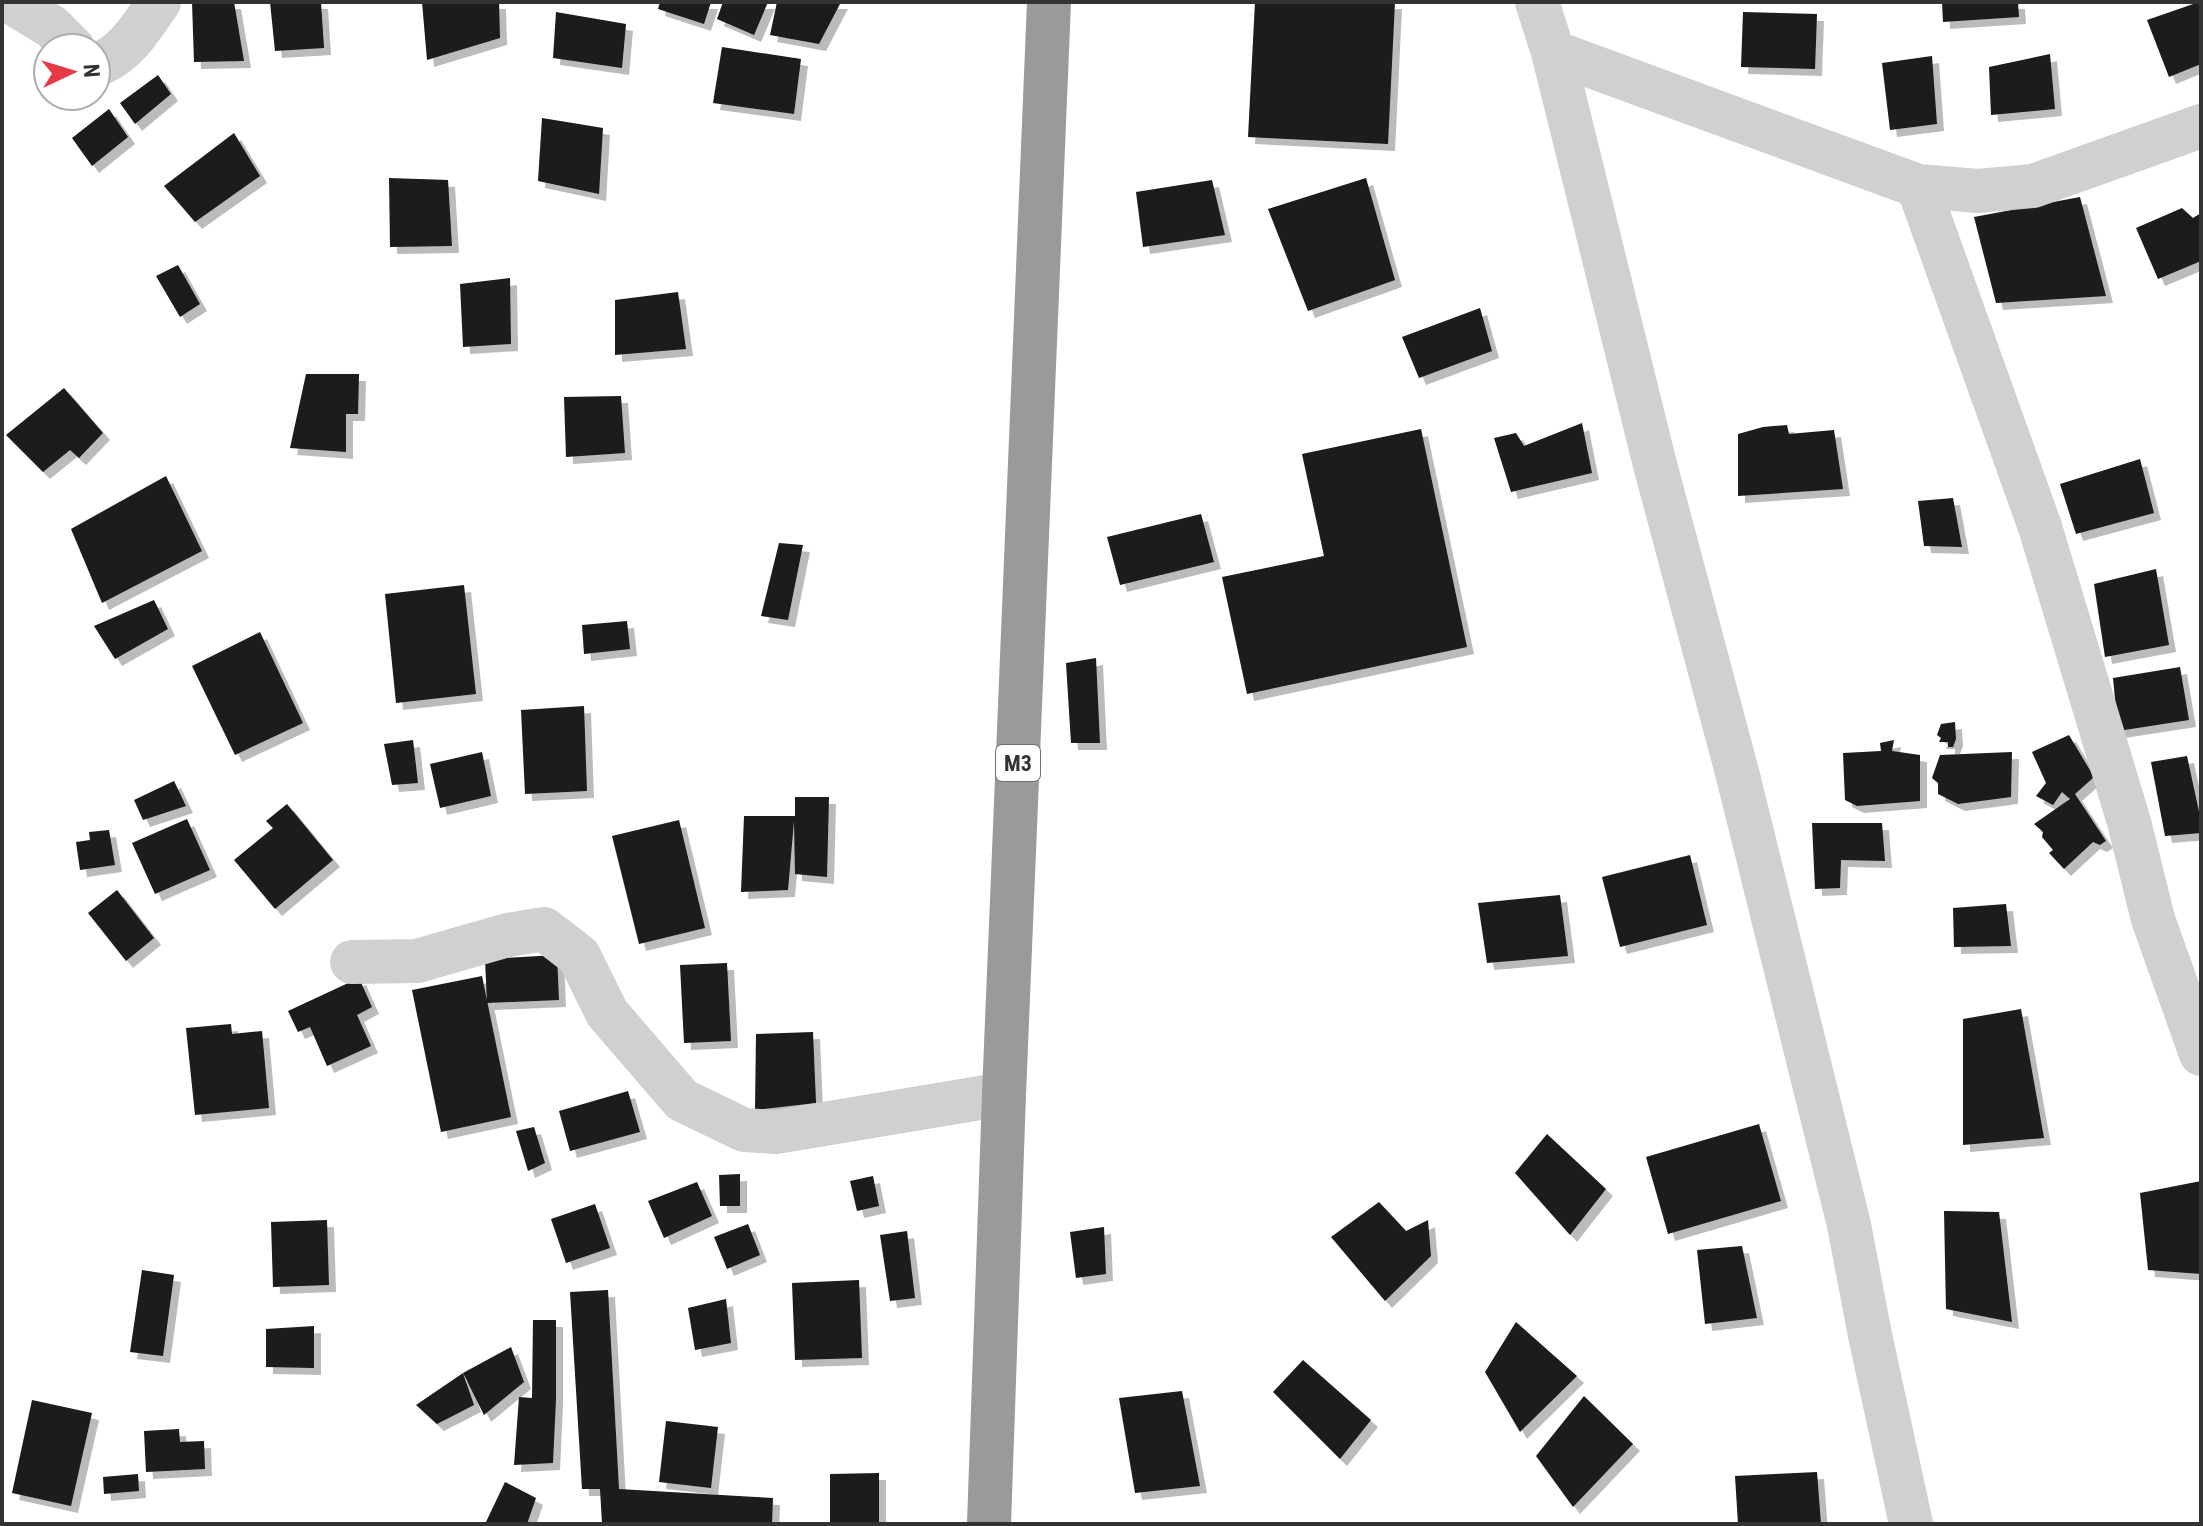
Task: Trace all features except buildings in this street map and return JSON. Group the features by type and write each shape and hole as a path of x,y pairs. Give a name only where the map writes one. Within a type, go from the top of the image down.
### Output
{"highway":[{"name":"M3","path":"989,1524 1049,2"}],"street":[{"path":"11,2 57,32"},
{"path":"112,58 128,44 159,2"},
{"path":"1537,2 1553,52 1654,461 1742,792 1849,1225 1911,1524"},
{"path":"1553,52 1918,186 1978,191 2033,186 2201,126"},
{"path":"1918,186 2040,527 2129,822 2153,919 2201,1054"},
{"path":"352,962 417,961 508,935 544,929 579,956 607,1013 682,1100 744,1130 776,1132 1004,1094"}]}
